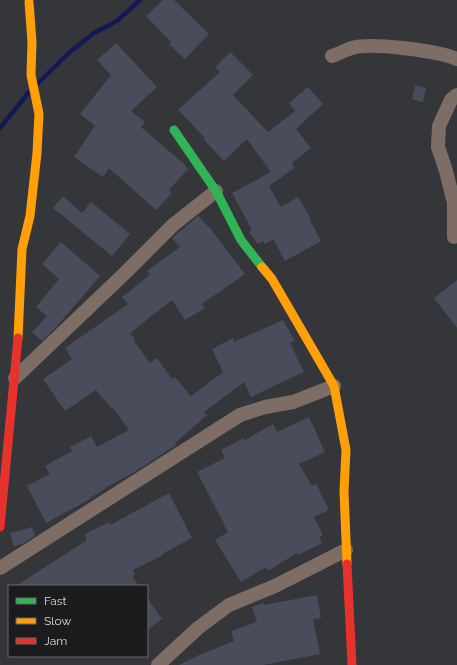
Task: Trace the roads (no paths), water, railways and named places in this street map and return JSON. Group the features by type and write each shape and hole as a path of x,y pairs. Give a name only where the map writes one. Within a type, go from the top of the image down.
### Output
{"street":[{"path":"0,527 15,378 22,249 30,216 35,178 39,114 31,75 32,42 29,2"},
{"path":"332,56 353,47 378,46 426,51 457,59"},
{"path":"454,237 454,203 438,147 439,126 451,100 457,94"},
{"path":"174,130 216,191 241,240 272,279 334,386 346,450 344,492 352,665"},
{"path":"15,378 125,273 172,225 216,191"},
{"path":"0,568 240,416 265,407 293,402 334,386"},
{"path":"158,665 198,628 230,605 275,586 346,550"}],"waterway":[{"path":"37,84 70,52 94,33 117,21 140,0"},
{"path":"0,128 29,92"}]}
